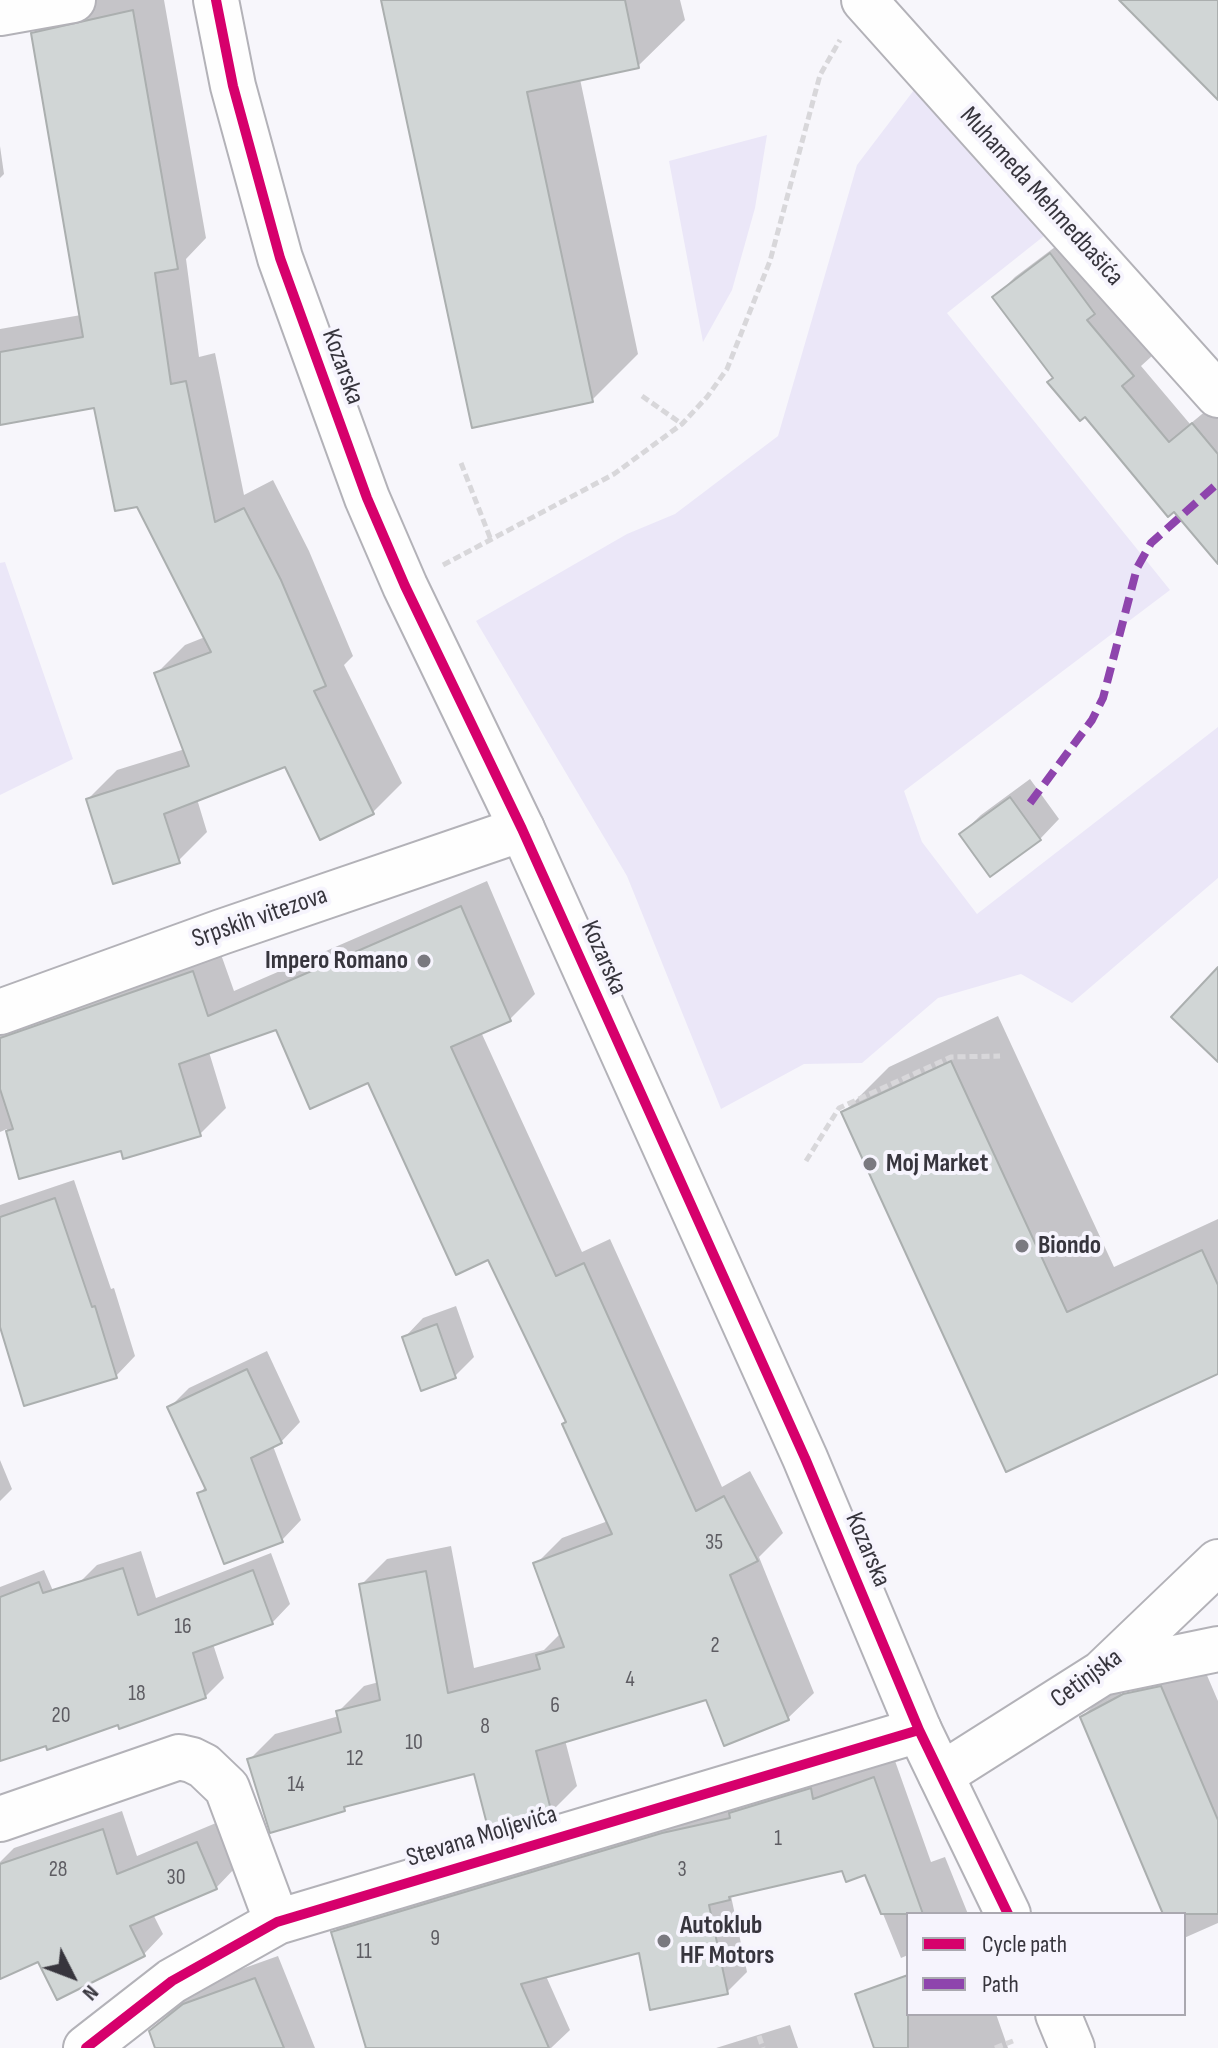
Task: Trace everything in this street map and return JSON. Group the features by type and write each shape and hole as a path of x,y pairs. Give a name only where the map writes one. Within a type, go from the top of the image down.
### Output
{"street":[{"path":"0,13 73,0"},
{"name":"Kozarska","path":"216,0 233,86 280,258 367,498 405,586 522,829 799,1445 919,1730 1007,1912"},
{"name":"Muhameda Mehmedbašića","path":"865,2 1218,395"},
{"name":"Srpskih vitezova","path":"0,1012 236,926 522,829"},
{"name":"Cetinjska","path":"941,1775 1102,1673 1218,1562"},
{"path":"1102,1673 1218,1649"},
{"name":"Stevana Moljevića","path":"86,2048 172,1981 277,1922 919,1730"},
{"path":"0,1819 179,1757 192,1760 204,1766 227,1788 277,1922"},
{"path":"1059,2016 1072,2048"}],"path":[{"path":"435,569 614,474 682,424 707,397 727,369 770,261 820,75 865,2"},
{"path":"642,396 682,424"},
{"path":"461,463 491,540"},
{"path":"806,1161 839,1108 951,1057 1000,1056"},
{"path":"759,2036 763,2048"},
{"path":"995,2048 1013,2041"}],"shaded area":[{"path":"914,90 1049,232 947,313 1170,590 904,791 922,842 977,914 1218,727 1218,878 1072,1003 1021,974 938,998 862,1063 804,1064 721,1109 627,876 476,621 627,534 675,514 778,436 857,165"},
{"path":"767,135 755,208 732,290 703,342 669,161"},
{"path":"5,562 73,759 0,795 0,563"}],"building":[{"path":"381,0 625,0 639,68 527,92 593,402 472,428"},
{"path":"1119,0 1218,0 1218,100"},
{"path":"133,10 178,269 155,273 171,384 186,381 215,522 244,508 281,580 326,686 314,691 374,814 320,840 285,767 164,814 180,863 113,884 86,799 189,766 154,673 211,652 137,507 115,511 94,408 0,425 0,352 83,337 31,33"},
{"path":"1050,253 1095,314 1087,320 1134,376 1122,386 1169,442 1192,423 1218,454 1218,564 1174,512 1168,517 1085,417 1080,421 1047,382 1053,378 992,297"},
{"path":"1010,797 1041,840 990,877 959,834"},
{"path":"461,906 511,1021 451,1047 556,1276 584,1263 696,1511 724,1496 758,1561 730,1575 789,1720 724,1746 706,1700 536,1751 552,1814 489,1832 474,1774 344,1807 345,1811 270,1833 247,1759 341,1732 336,1711 380,1700 359,1584 426,1571 448,1693 540,1669 536,1655 564,1647 533,1563 612,1534 562,1424 566,1422 488,1260 456,1275 368,1083 310,1109 276,1030 179,1064 201,1136 123,1159 121,1151 19,1179 6,1131 13,1129 0,1089 0,1038 193,971 208,1016"},
{"path":"1218,967 1218,1062 1171,1017"},
{"path":"951,1061 1067,1312 1202,1250 1218,1285 1218,1374 1006,1472 841,1112"},
{"path":"55,1198 92,1307 95,1306 117,1378 24,1406 0,1327 0,1217"},
{"path":"437,1324 456,1378 421,1391 402,1337"},
{"path":"247,1369 282,1443 251,1458 283,1542 224,1564 197,1493 206,1490 167,1407"},
{"path":"123,1568 138,1615 253,1570 273,1624 193,1653 206,1698 119,1729 118,1725 47,1750 46,1746 0,1761 0,1597 39,1582 43,1593"},
{"path":"1161,1686 1218,1820 1218,1914 1162,1912 1080,1717 1123,1694"},
{"path":"874,1777 922,1912 881,1914 865,1875 846,1882 842,1871 729,1897 730,1900 709,1905 728,1994 650,2010 639,1953 521,1984 549,2048 366,2048 331,1932 662,1833 730,1818 729,1813 811,1788 813,1799"},
{"path":"103,1829 117,1874 197,1842 217,1889 130,1926 145,1956 57,2000 38,1962 0,1979 0,1864"},
{"path":"906,1976 908,2048 874,2048 855,1994"},
{"path":"255,1978 284,2048 155,2048 149,2031 183,2004"}],"marked path":[{"path":"1030,803 1092,720 1103,698 1137,568 1151,543 1218,483"}],"cycle path":[{"path":"216,0 233,86 280,258 367,498 405,586 522,829 805,1458 919,1730 1007,1912"},
{"path":"86,2048 172,1981 277,1922 919,1730"}],"place":[{"name":"Impero Romano","path":"424,961"},
{"name":"Moj Market","path":"870,1164"},
{"name":"Biondo","path":"1022,1246"},
{"name":"Autoklub HF Motors","path":"664,1941"}]}
